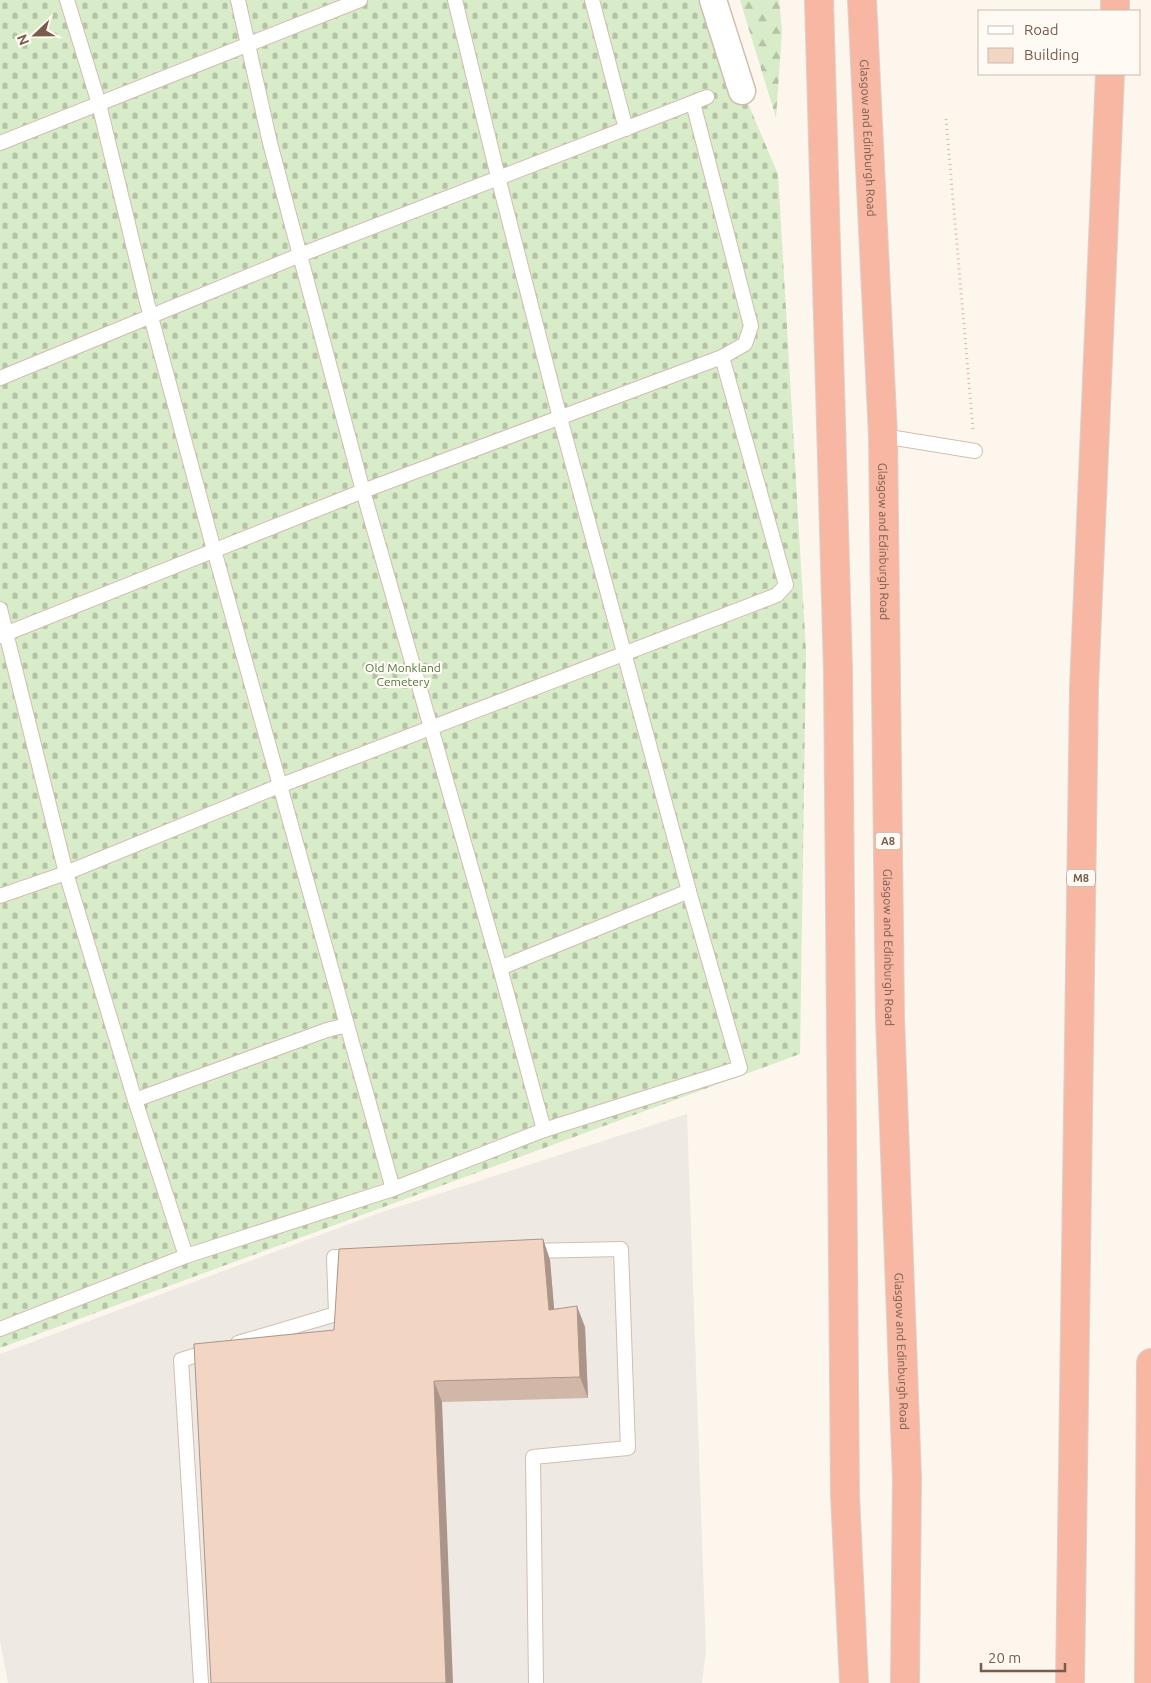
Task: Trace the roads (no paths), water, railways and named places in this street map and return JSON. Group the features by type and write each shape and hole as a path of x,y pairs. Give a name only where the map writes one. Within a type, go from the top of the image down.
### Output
{"highway":[{"path":"818,0 838,670 845,1495 854,1683"},
{"name":"Glasgow and Edinburgh Road","path":"862,0 883,436 890,1017 907,1479 905,1683"},
{"name":"M8","path":"1070,1683 1084,688 1110,75"},
{"path":"1150,1683 1151,1363"}],"street":[{"path":"713,0 742,91"}],"lane":[{"path":"67,0 99,104 151,317 214,550 393,1189"},
{"path":"238,0 270,143 363,491 500,968 544,1130"},
{"path":"0,143 360,0"},
{"path":"0,1329 186,1256 393,1189 544,1130 740,1068 688,888 560,418 498,178 455,0"},
{"path":"592,0 626,129"},
{"path":"0,378 300,255 706,97"},
{"path":"3,634 363,491 722,357 745,344 751,326 693,103"},
{"path":"0,896 66,874 279,786 777,594 786,584 722,357"},
{"path":"883,436 975,451"},
{"path":"0,609 3,634 66,874 135,1100 186,1256"},
{"path":"500,968 689,891 688,888"},
{"path":"135,1100 326,1030 347,1025"},
{"path":"512,1252 621,1249 628,1448 532,1457 536,1683"},
{"path":"201,1683 181,1360 336,1314 334,1257 373,1256"}],"park label":[{"name":"Old Monkland Cemetery","path":"403,674"}]}
